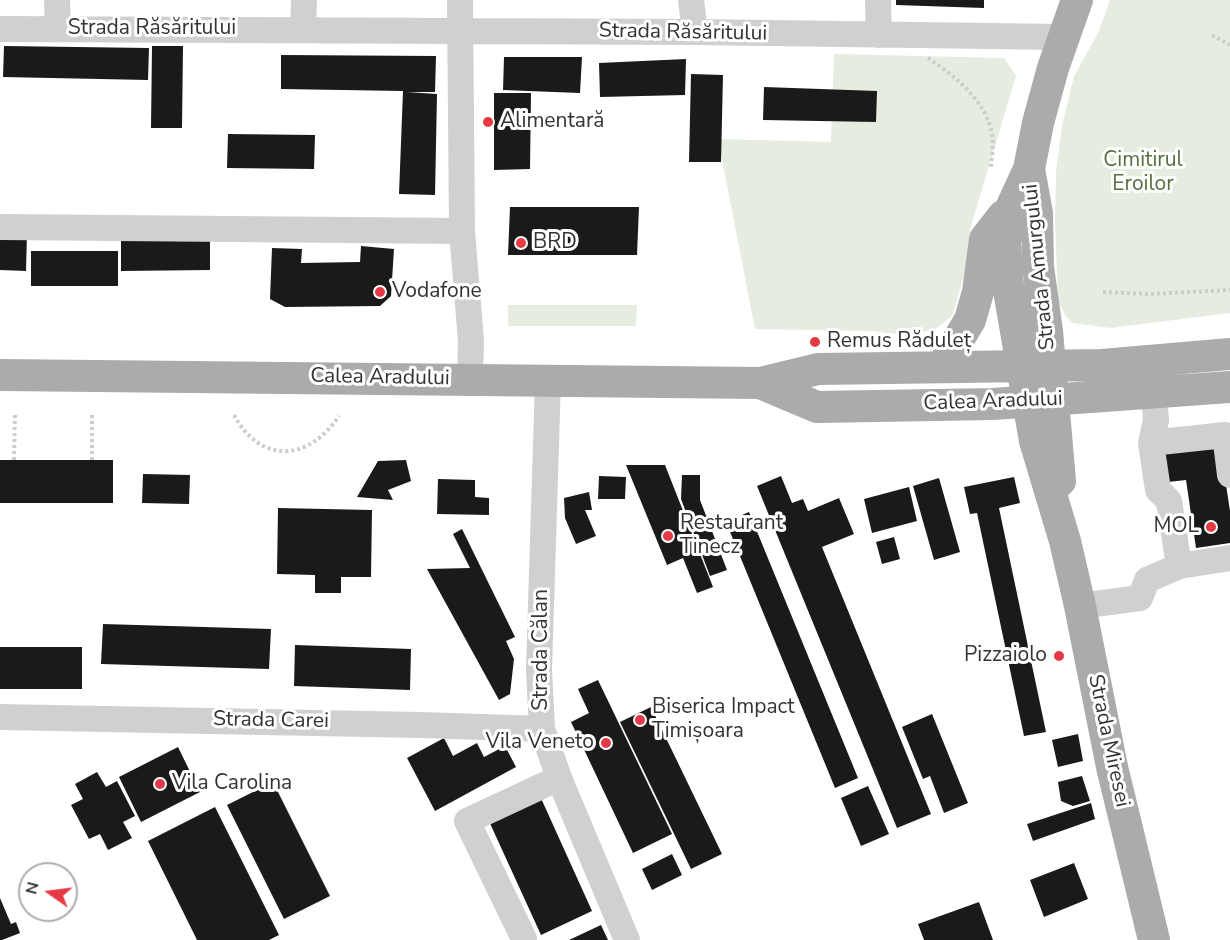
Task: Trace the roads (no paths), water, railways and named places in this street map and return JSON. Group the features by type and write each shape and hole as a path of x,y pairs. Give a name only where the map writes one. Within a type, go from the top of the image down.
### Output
{"main road":[{"name":"Strada Amurgului","path":"1036,366 1007,279 1005,242 1012,206 1029,169 1038,123 1077,0"},
{"name":"Strada Amurgului","path":"1029,169 1037,213 1036,366"},
{"path":"942,367 970,320 978,292 986,238 1012,206"},
{"name":"Calea Aradului","path":"0,375 760,383 818,369 1102,365 1230,354"},
{"name":"Strada Miresei","path":"1036,366 1065,541 1112,767 1154,940"},
{"name":"Calea Aradului","path":"760,383 817,407 1041,401 1230,387"}],"street":[{"path":"57,0 58,29"},
{"path":"303,30 304,0"},
{"path":"460,0 462,231 471,342 470,379"},
{"path":"691,0 694,32"},
{"path":"878,0 879,35"},
{"name":"Strada Răsăritului","path":"0,29 694,32 1064,37"},
{"path":"0,227 462,231"},
{"name":"Strada Călan","path":"548,380 539,669 542,729 559,778 627,940"},
{"path":"1154,393 1156,420 1151,443 1158,490 1169,501 1179,566"},
{"path":"1151,443 1225,435 1230,476"},
{"path":"1080,606 1140,598 1147,580 1179,566 1230,558"},
{"name":"Strada Carei","path":"0,717 421,724 542,729"},
{"path":"524,939 467,821 559,778"}],"place":[{"name":"Alimentară","path":"488,122"},
{"name":"BRD","path":"521,243"},
{"name":"Vodafone","path":"380,292"},
{"name":"Remus Răduleț","path":"815,342"},
{"name":"MOL","path":"1211,527"},
{"name":"Restaurant Tinecz","path":"668,536"},
{"name":"Pizzaiolo","path":"1059,656"},
{"name":"Biserica Impact Timișoara","path":"640,720"},
{"name":"Vila Veneto","path":"606,743"},
{"name":"Vila Carolina","path":"160,784"}],"park label":[{"name":"Cimitirul Eroilor","path":"1143,173"}]}
